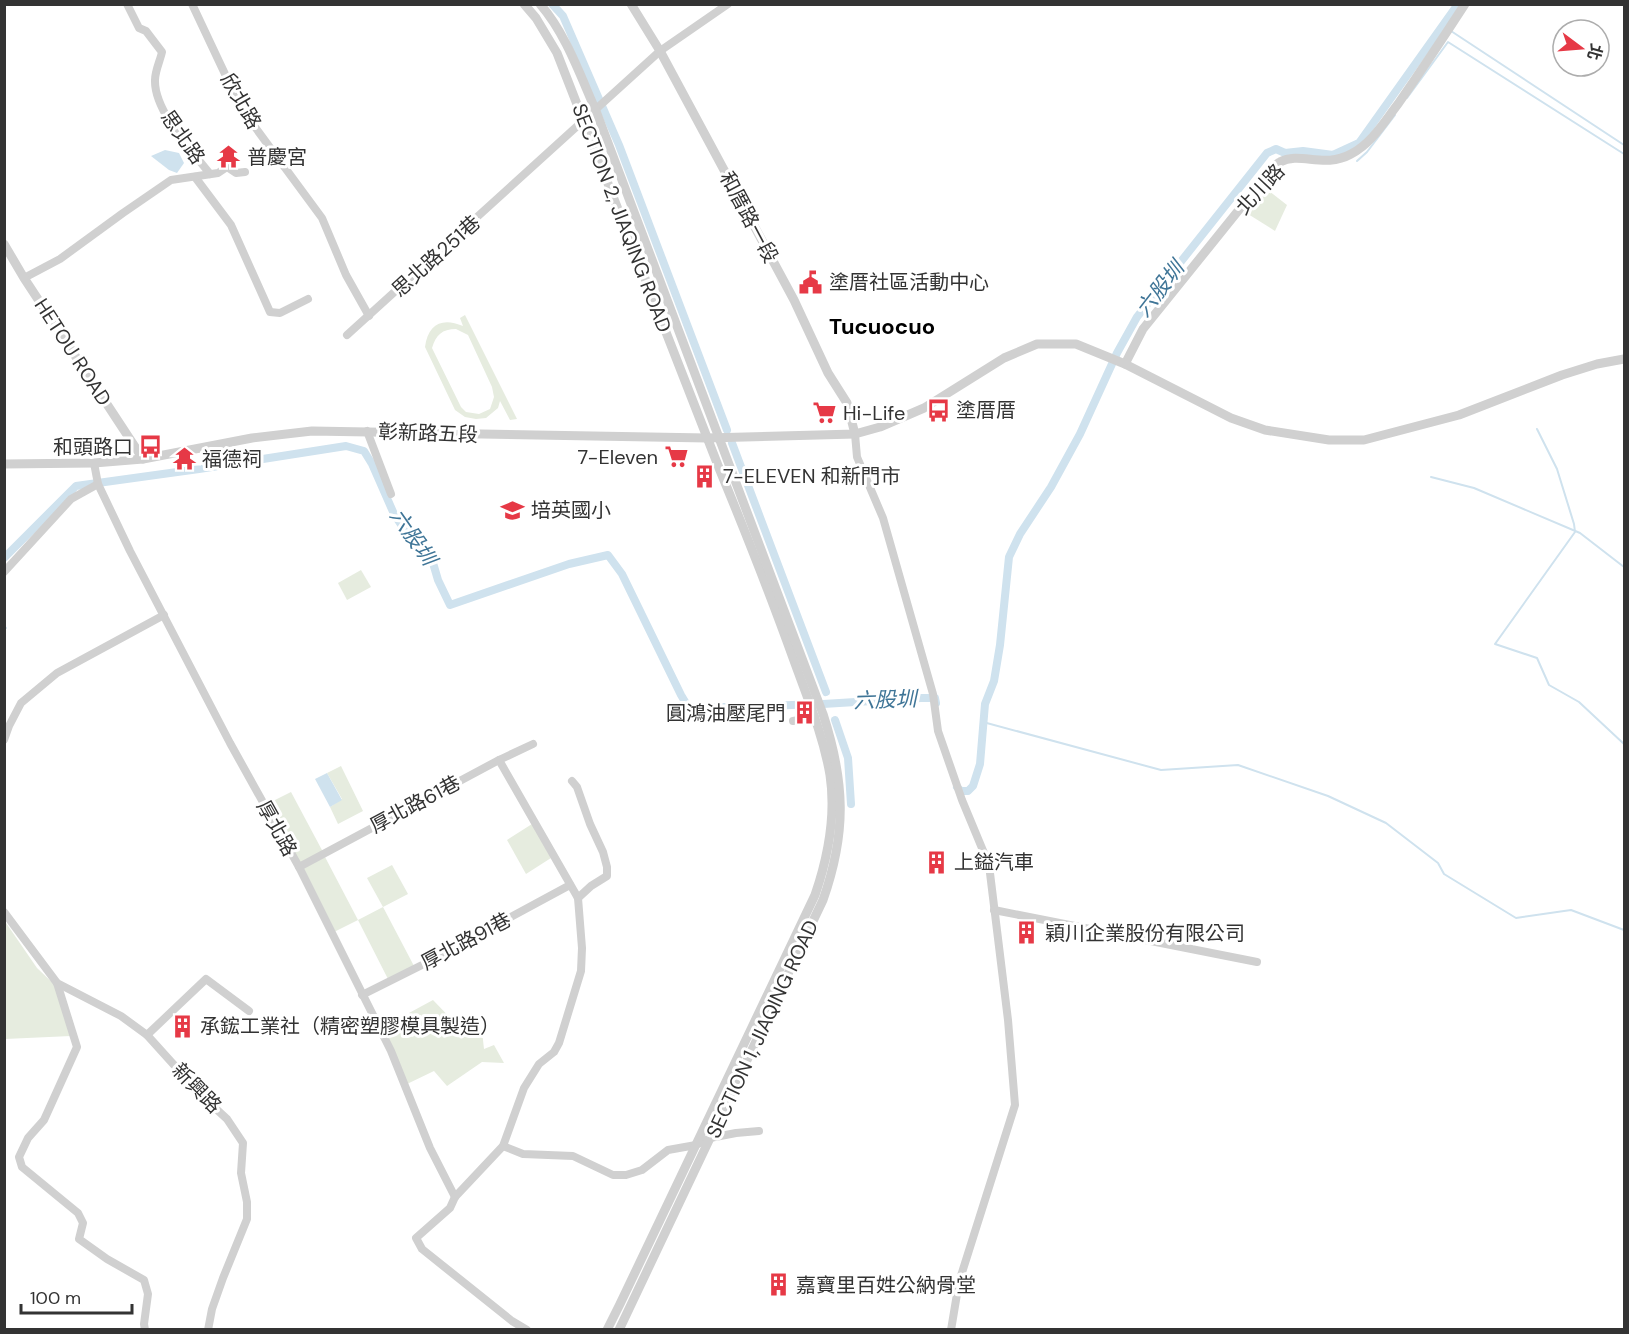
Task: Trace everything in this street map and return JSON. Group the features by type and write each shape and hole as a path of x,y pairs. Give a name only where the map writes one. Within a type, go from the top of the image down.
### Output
{"street":[{"name":"思北路","path":"127,4 139,28 146,32 162,52 155,79 156,93 163,109 210,174"},
{"name":"欣北路","path":"192,4 241,108 322,218 346,275 369,316"},
{"name":"SECTION 2, JIAQING ROAD","path":"524,4 536,18 557,53 707,438"},
{"name":"SECTION 2, JIAQING ROAD","path":"540,4 548,14 600,106 718,438"},
{"name":"和厝路一段","path":"631,4 660,51 794,300 828,373 848,403 855,434"},
{"name":"思北路251巷","path":"347,335 525,176 660,51 728,4"},
{"name":"北川路","path":"1125,364 1143,329 1279,162 1292,158 1326,162 1337,160 1362,148 1377,133 1465,4"},
{"path":"24,278 60,259 171,180 218,173 227,167 236,173 245,172"},
{"name":"思北路","path":"195,177 231,225 270,312 280,314 308,299"},
{"name":"HETOU ROAD","path":"4,244 142,459"},
{"name":"彰新路五段","path":"4,464 94,463 142,459 252,438 312,431 707,438 855,434 880,428 924,408 1004,358 1037,344 1076,344 1125,364 1231,418 1265,430 1329,440 1364,440 1394,434 1459,415 1562,375 1596,364 1624,359"},
{"path":"367,431 391,494"},
{"path":"855,434 858,457 883,518 933,694 938,731 951,772 989,865 1008,1020 1015,1105 959,1282 951,1329"},
{"path":"707,438 810,691"},
{"path":"718,438 819,716 793,721"},
{"name":"厚北路","path":"94,463 98,484 164,615 230,743 298,867 391,1051 430,1148 455,1197"},
{"path":"4,572 71,499 98,484"},
{"path":"4,740 21,703 57,673 164,615"},
{"name":"SECTION 1, JIAQING ROAD","path":"619,1329 797,957 832,873 840,837 841,800 838,770 819,716"},
{"name":"SECTION 1, JIAQING ROAD","path":"606,1329 803,923 821,878 832,815 830,777 819,716"},
{"name":"厚北路61巷","path":"298,867 533,744"},
{"path":"499,760 578,898 582,948 581,971 578,987 559,1043 554,1052 539,1064 524,1088 503,1146 455,1197 450,1208 416,1238 422,1249 512,1321 527,1329"},
{"path":"573,781 608,867 607,876 578,898"},
{"name":"厚北路91巷","path":"362,995 570,885"},
{"path":"994,910 1257,962"},
{"name":"新興路","path":"4,912 57,983 121,1016 147,1035 202,1096 227,1119 243,1143 242,1173 247,1202 247,1219 212,1309 208,1329"},
{"path":"147,1035 206,979 249,1011"},
{"path":"57,983 77,1047 44,1120 28,1138 19,1157 22,1167 78,1213 82,1223 79,1239 107,1259 144,1280 148,1294 145,1329"},
{"path":"503,1146 523,1154 573,1156 613,1174 626,1175 642,1170 668,1150 696,1144 710,1138 759,1131"}],"shaded area":[{"path":"1260,184 1287,205 1275,231 1240,209"},
{"path":"465,315 517,419 510,420 500,401 498,408 486,418 465,417 455,410 425,347 429,333 437,324 449,322 463,326 460,318","holes":["456,329 468,335 492,387 494,397 490,409 479,414 466,412 461,407 432,348 438,336 447,330"]},
{"path":"361,570 371,587 347,600 338,583"},
{"path":"341,766 363,811 338,824 330,807 342,799 327,773"},
{"path":"291,792 323,852 301,864 265,805"},
{"path":"532,824 551,858 526,874 507,840"},
{"path":"325,857 358,920 332,933 302,872 304,868"},
{"path":"392,865 408,894 383,907 367,878"},
{"path":"383,907 414,966 388,979 358,920"},
{"path":"4,920 37,968 58,988 71,1036 5,1039"},
{"path":"433,1000 458,1026 482,1031 484,1049 494,1045 504,1063 482,1062 447,1086 434,1071 407,1084 374,1019 413,1037 417,1031 409,1013"}],"water":[{"path":"165,150 179,153 184,163 177,173 169,170 151,156"},
{"path":"327,773 342,800 330,807 315,779"}],"waterway":[{"path":"552,4 563,16 619,145 727,430"},
{"name":"六股圳","path":"957,787 961,791 968,791 973,786 980,764 985,704 994,681 1000,645 1009,557 1020,534 1051,487 1080,434 1117,353 1137,317 1267,153 1276,149 1285,153 1303,151 1333,155 1359,143 1458,4"},
{"path":"1451,31 1624,145"},
{"path":"1407,98 1448,42 1624,154"},
{"path":"1357,161 1367,152 1395,115"},
{"path":"1537,429 1557,469 1575,532 1495,644 1537,658 1549,685 1579,702 1624,744"},
{"path":"732,443 826,692"},
{"name":"六股圳","path":"4,558 76,486 346,446 364,451 394,514 404,529 417,538 433,563 450,605 569,564 608,555 622,574 687,705 694,708 921,698 935,698 936,703"},
{"path":"1431,477 1474,488 1580,533 1624,567"},
{"path":"835,720 848,758 851,804"},
{"path":"983,722 1161,770 1238,765 1328,796 1386,823 1438,863 1444,874 1516,918 1571,910 1624,930"}],"place":[{"name":"普慶宮","path":"229,157"},
{"name":"塗厝社區活動中心","path":"811,282"},
{"name":"塗厝厝","path":"938,410"},
{"name":"Hi-Life","path":"825,413"},
{"name":"和頭路口","path":"151,447"},
{"name":"7-Eleven","path":"676,457"},
{"name":"福德祠","path":"184,459"},
{"name":"7-ELEVEN 和新門市","path":"705,476"},
{"name":"培英國小","path":"513,510"},
{"name":"圓鴻油壓尾門","path":"804,713"},
{"name":"上鎰汽車","path":"936,862"},
{"name":"穎川企業股份有限公司","path":"1027,933"},
{"name":"承鋐工業社（精密塑膠模具製造）","path":"182,1026"},
{"name":"嘉寶里百姓公納骨堂","path":"778,1285"}],"district":[{"name":"Tucuocuo","path":"882,326"}]}
